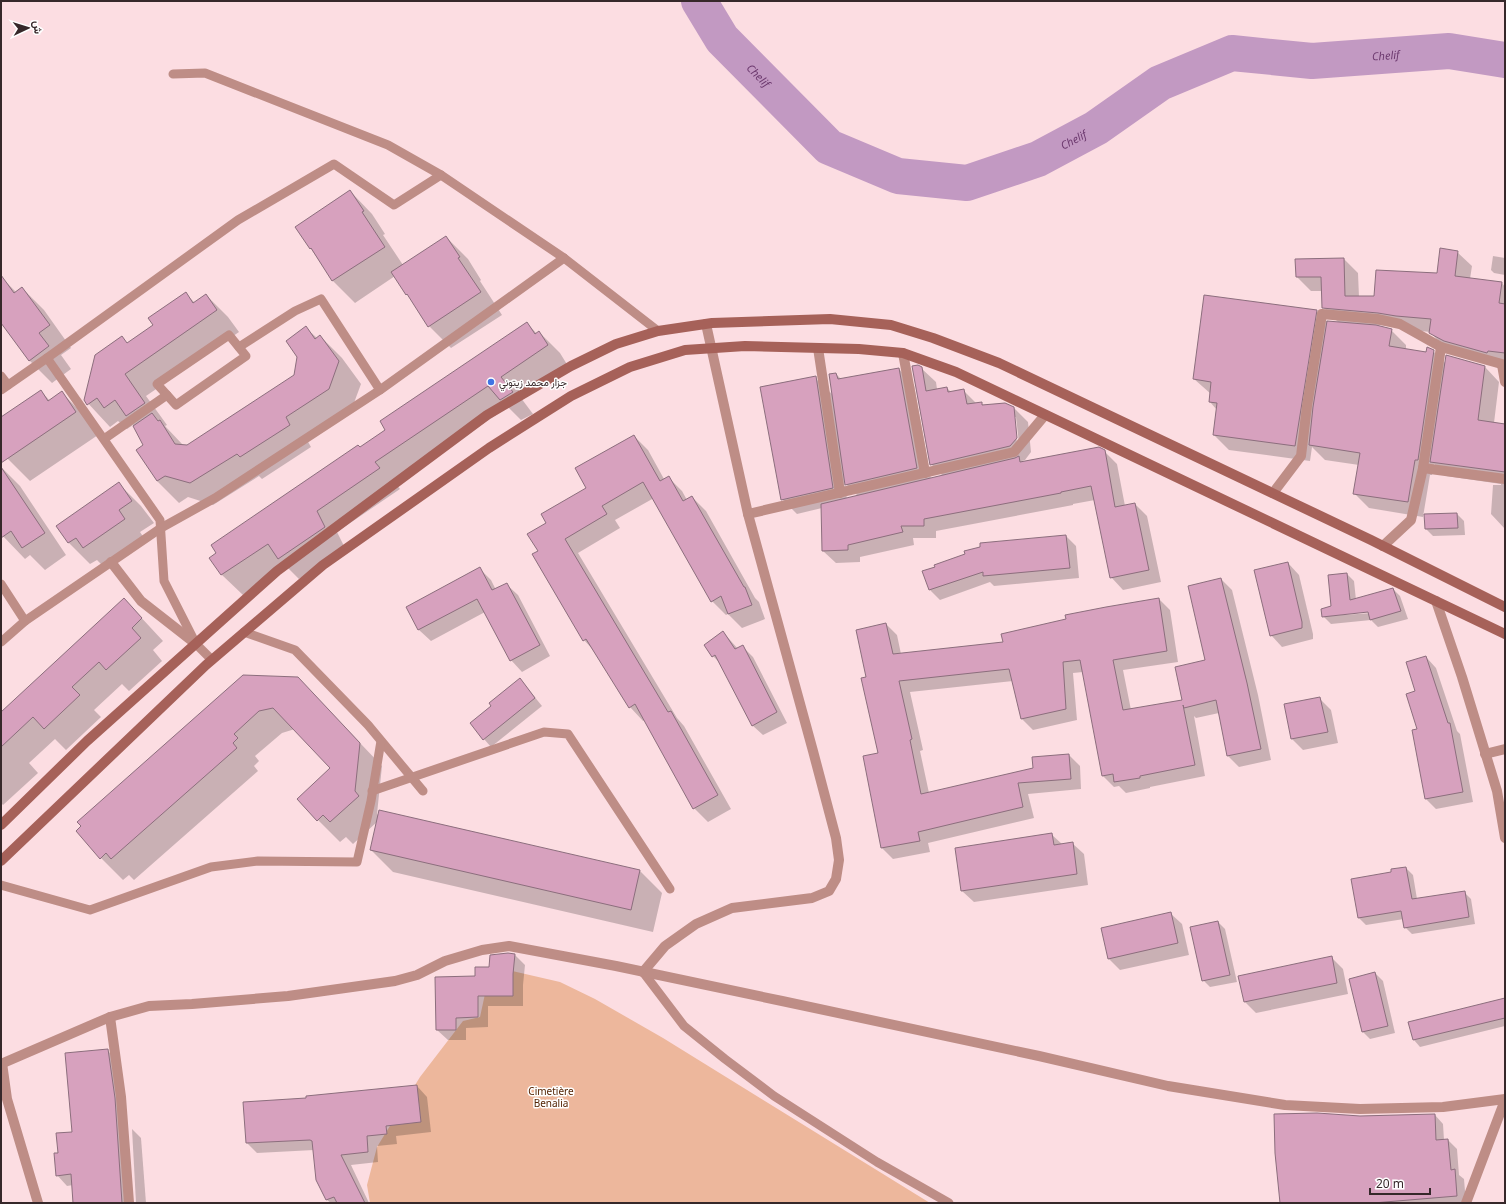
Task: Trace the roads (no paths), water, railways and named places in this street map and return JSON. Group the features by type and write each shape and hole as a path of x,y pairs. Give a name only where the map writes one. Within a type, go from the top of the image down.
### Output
{"street":[{"path":"1273,493 1301,456 1307,406 1322,314 1377,318 1400,324 1441,347 1504,365 1505,382"},
{"path":"1,825 87,741 277,571 487,415 571,366 616,344 658,331 706,324 830,319 891,325 933,338 999,363 1383,546 1505,607"},
{"path":"643,972 665,946 696,924 732,908 812,898 829,891 836,878 839,860 836,838 748,514 706,324"},
{"path":"1,861 212,660 323,565 489,448 572,396 630,367 685,350 745,346 859,348 903,353 956,372 1505,634"},
{"path":"1383,546 1411,520 1423,468 1441,347"},
{"path":"818,348 840,493"},
{"path":"903,353 924,473"},
{"path":"748,514 1014,452 1045,415"},
{"path":"1423,468 1505,479"},
{"path":"111,562 141,601 196,644"},
{"path":"1436,601 1462,677 1497,791 1505,838"},
{"path":"1485,754 1505,749"},
{"path":"38,1203 7,1099 2,1064 110,1017 149,1006 288,996 395,981 417,975 445,961 467,954 509,946 548,952 1016,1051 1168,1086 1285,1105 1360,1109 1443,1107 1505,1100 1466,1203"},
{"path":"110,1017 121,1097 130,1203"}],"lane":[{"path":"173,74 205,73 388,145 441,176 564,258 658,331"},
{"path":"1,376 4,388 48,358 238,220 334,164 394,205 441,176"},
{"path":"1,642 25,621 161,528 215,498 380,390 564,258"},
{"path":"239,347 295,311 321,298 380,390"},
{"path":"229,335 239,347 246,356 176,405 157,384 229,335"},
{"path":"48,358 160,520 164,581 196,644 212,660"},
{"path":"104,439 167,395"},
{"path":"1,584 25,621"},
{"path":"244,632 295,650 368,725 423,791"},
{"path":"372,791 544,732 568,734 670,889"},
{"path":"1,885 90,910 211,867 258,861 357,862 381,741"},
{"path":"643,972 684,1026 725,1059 780,1100 877,1162 949,1203"}],"waterway":[{"name":"Chelif","path":"699,1 722,39 829,147 898,176 967,183 1038,159 1096,128 1160,83 1232,53 1312,61 1449,51 1505,60"}],"place":[{"name":"جزار محمد زيتوني","path":"491,382"}],"park label":[{"name":"Cimetière Benalia","path":"551,1096"}]}
